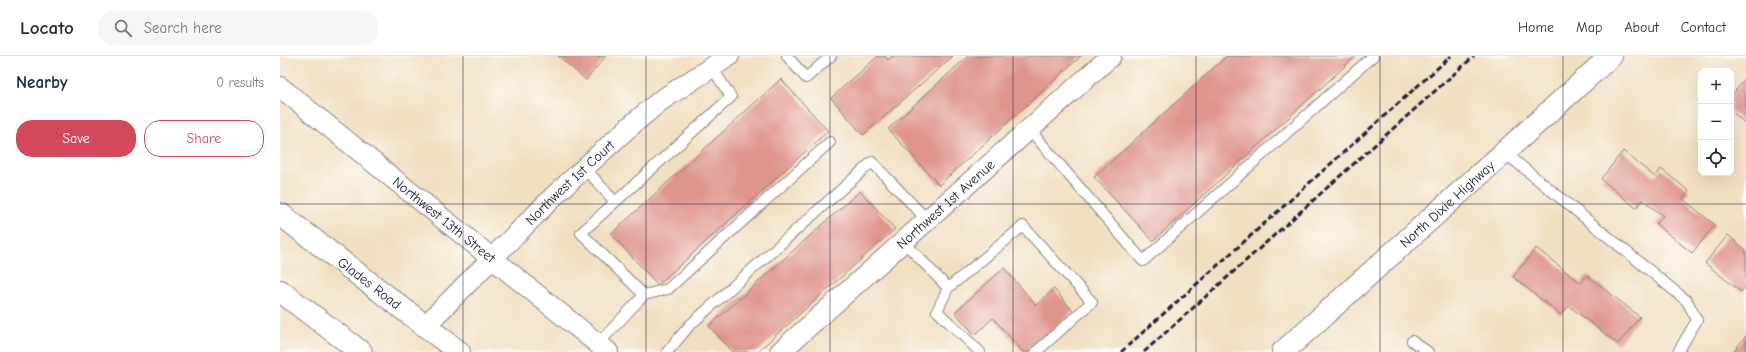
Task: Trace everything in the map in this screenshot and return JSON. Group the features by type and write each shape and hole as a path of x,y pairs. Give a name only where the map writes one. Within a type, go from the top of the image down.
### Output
{"main road":[{"name":"North Dixie Highway","path":"1283,352 1612,56"},
{"name":"Glades Road","path":"280,214 460,352"},
{"path":"280,291 361,352"}],"street":[{"name":"Northwest 1st Court","path":"425,326 491,258 584,168 660,100 711,66 729,56"},
{"name":"Northwest 1st Avenue","path":"780,352 1111,56"},
{"name":"Northwest 13th Street","path":"280,87 603,348"}],"lane":[{"path":"787,56 806,78 832,56"},
{"path":"1029,129 1143,261 1373,56"},
{"path":"644,295 581,232 731,97 711,66"},
{"path":"603,348 644,295 668,289 830,142"},
{"path":"1504,152 1687,301 1697,320 1678,352"},
{"path":"667,352 690,325 872,162 928,220"},
{"path":"584,168 614,202"},
{"path":"980,352 937,311 948,288 1023,226 1092,302 1036,352"},
{"path":"904,242 948,288"},
{"path":"1412,341 1428,352"}],"building":[{"path":"558,56 606,56 586,80"},
{"path":"878,56 885,56 888,60 893,56 953,56 863,135 831,98"},
{"path":"968,56 1081,56 939,185 888,129"},
{"path":"1227,56 1356,56 1153,241 1094,177"},
{"path":"1746,78 1746,124 1734,114 1734,92"},
{"path":"781,79 828,131 658,285 611,234"},
{"path":"1623,151 1655,177 1661,169 1689,191 1683,199 1715,225 1692,253 1656,224 1663,216 1643,200 1636,208 1601,179"},
{"path":"860,191 895,229 757,352 733,352 709,326"},
{"path":"1728,235 1746,250 1746,286 1741,292 1705,263"},
{"path":"1536,248 1581,283 1587,275 1640,317 1618,344 1569,306 1561,315 1513,277"},
{"path":"1004,268 1036,305 1054,289 1073,311 1029,352 1023,352 993,318 975,335 955,312"},
{"path":"1746,336 1746,352 1733,352"}],"railway":[{"path":"1121,352 1451,56"},
{"path":"1144,352 1474,56"}]}
